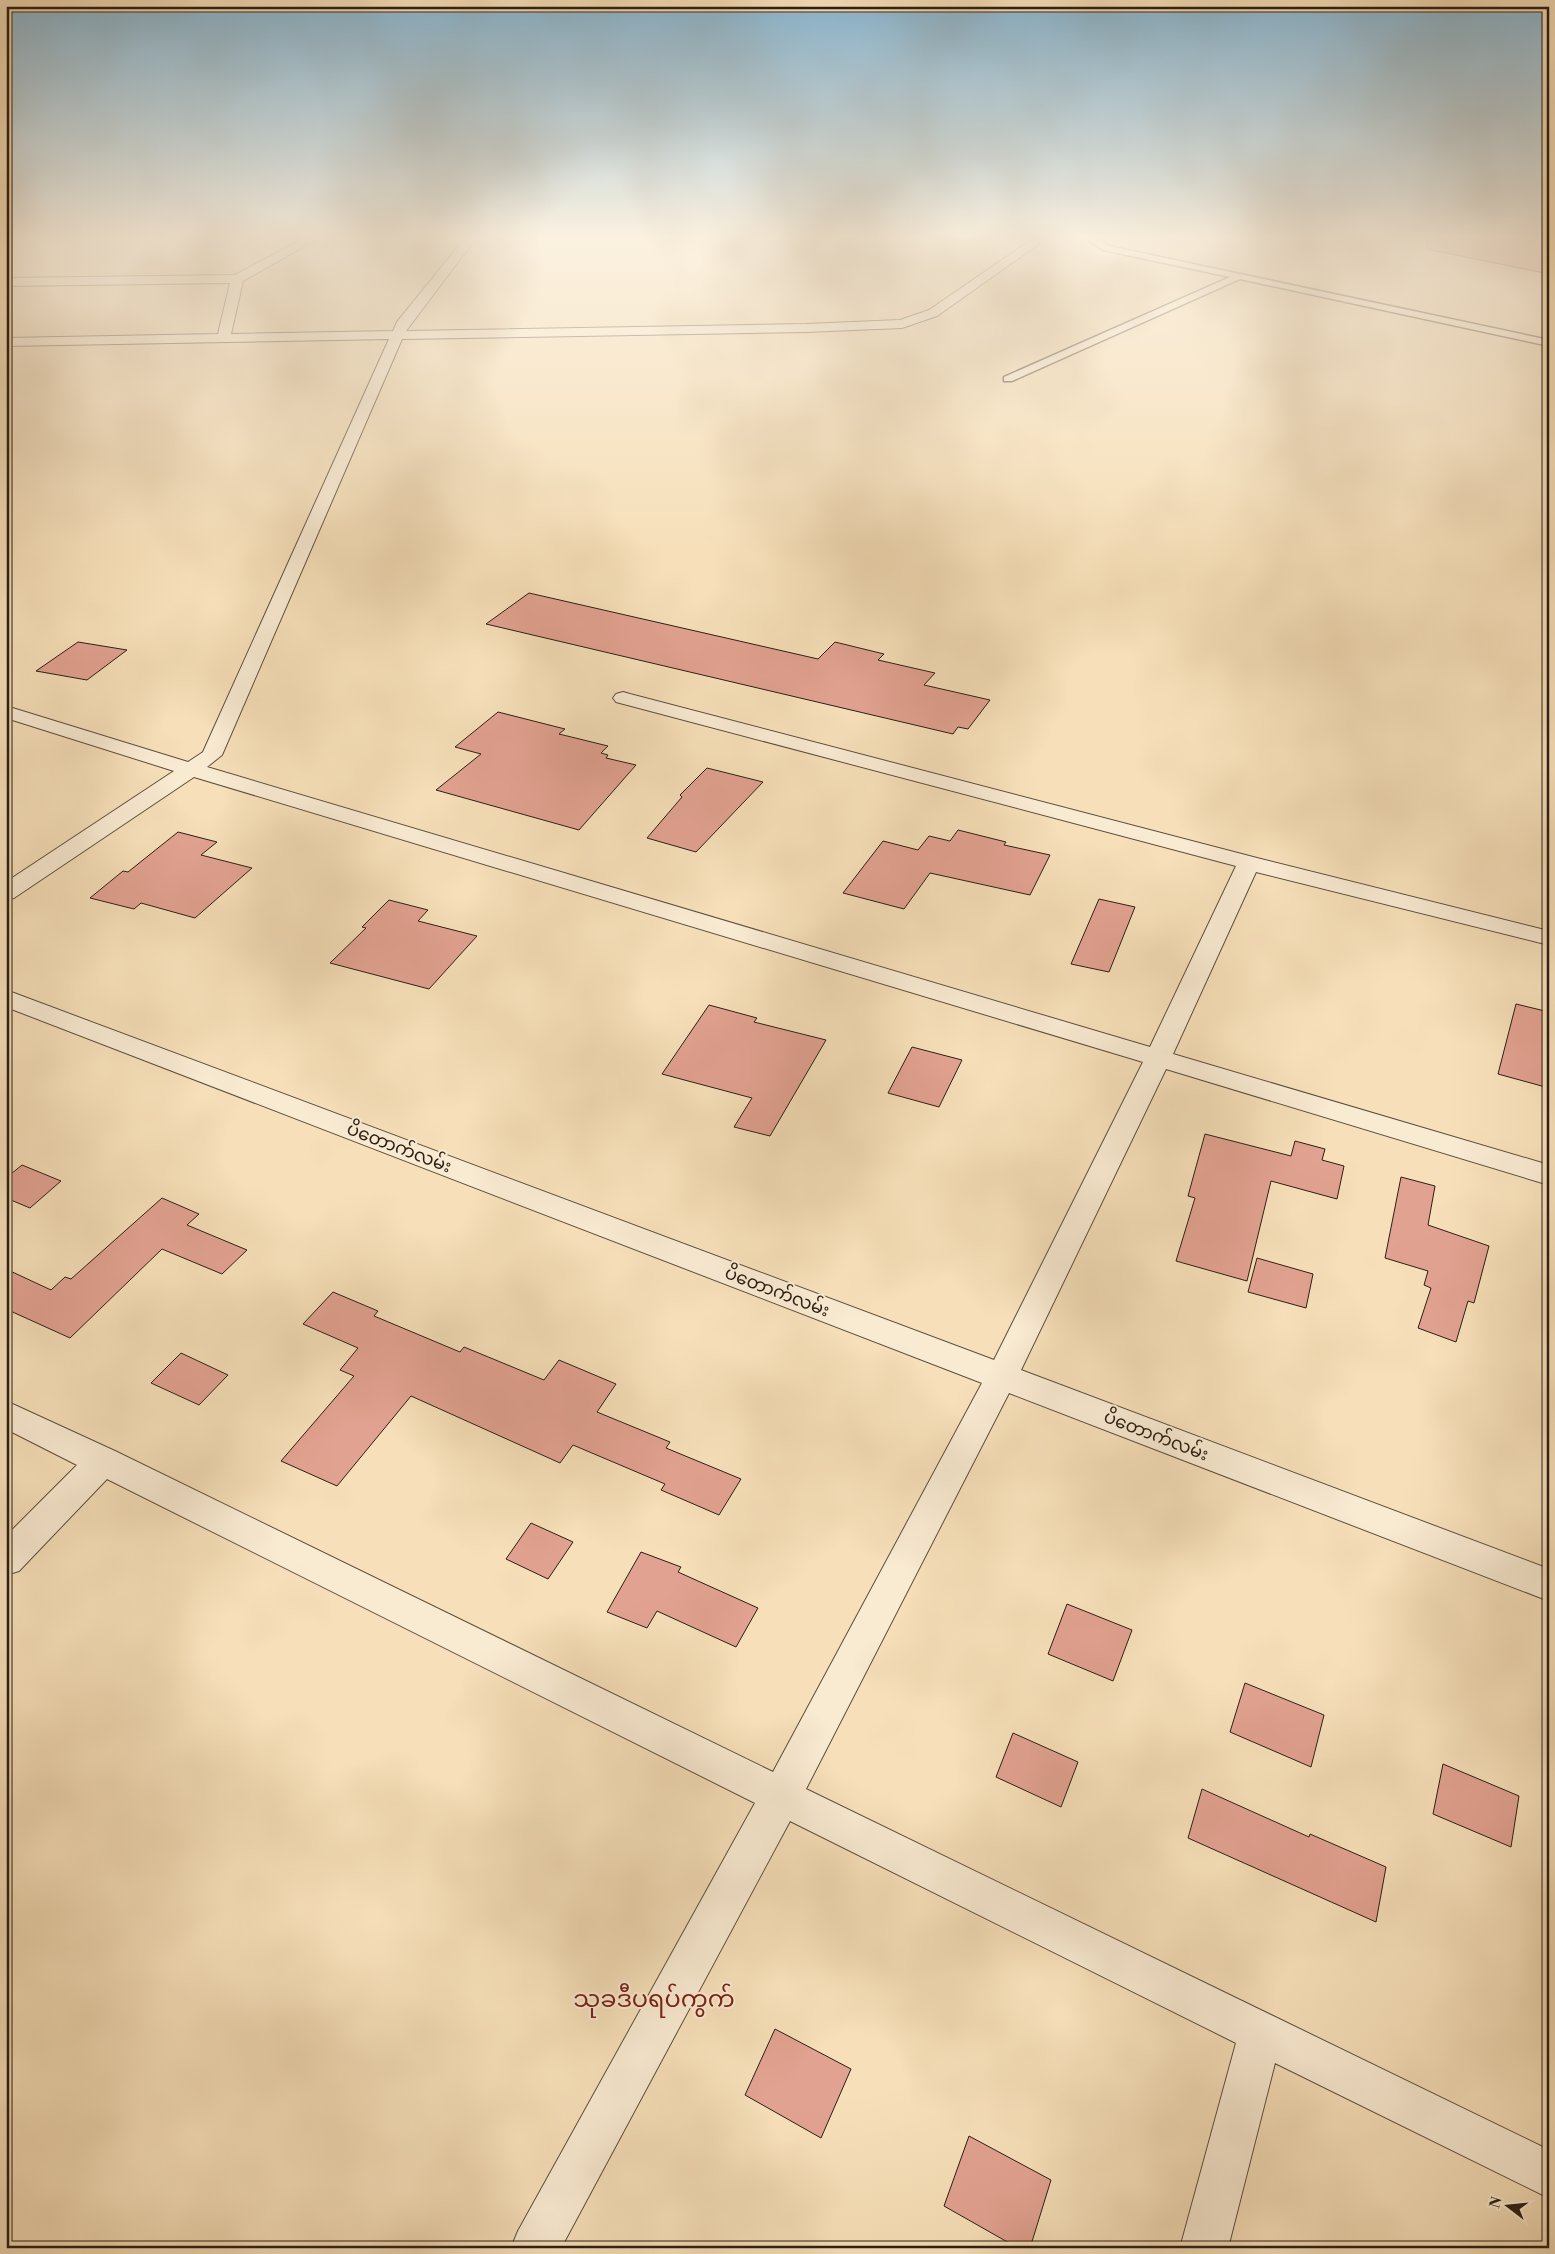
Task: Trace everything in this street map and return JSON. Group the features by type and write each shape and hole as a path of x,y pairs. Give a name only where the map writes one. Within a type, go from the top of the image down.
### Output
{"street":[{"path":"6,342 159,339"},
{"path":"6,893 212,755 395,339"},
{"path":"623,698 1249,863 1549,938"},
{"path":"6,712 190,770 1159,1057 1549,1175"},
{"path":"535,2248 782,1796 1001,1378 1159,1057 1249,863"},
{"name":"ပိတောက်လမ်း","path":"6,998 1001,1378 1549,1584"},
{"path":"6,1414 1549,2175"},
{"path":"6,1560 103,1461"},
{"path":"1204,2248 1261,2033"}],"lane":[{"path":"1008,379 1098,339"},
{"path":"1531,339 1549,343"}],"building":[{"path":"529,593 818,659 835,642 884,654 878,660 935,673 924,685 990,700 968,729 958,727 953,734 486,624"},
{"path":"78,642 127,650 87,680 36,671"},
{"path":"498,712 565,729 559,734 608,746 601,753 608,755 606,758 636,765 579,830 436,790 481,754 455,747"},
{"path":"707,768 763,782 696,852 647,838 682,797 680,795"},
{"path":"958,830 1006,842 1004,845 1050,855 1030,895 930,873 904,909 843,893 883,841 918,850 929,836 950,841"},
{"path":"178,832 217,842 201,855 252,868 195,918 141,903 134,909 90,898 123,871 128,872"},
{"path":"1099,899 1135,907 1109,972 1071,964"},
{"path":"389,900 428,910 418,921 477,936 429,989 330,963 366,928 362,927"},
{"path":"1516,1004 1549,1012 1549,1088 1498,1074"},
{"path":"709,1005 757,1018 754,1022 826,1040 770,1136 734,1127 752,1098 662,1074"},
{"path":"912,1047 962,1060 939,1107 888,1093"},
{"path":"1205,1134 1291,1156 1295,1141 1325,1149 1322,1160 1344,1166 1337,1199 1271,1181 1247,1281 1176,1261 1195,1198 1188,1196"},
{"path":"22,1165 61,1181 30,1208 6,1198 6,1178"},
{"path":"1401,1177 1435,1186 1428,1225 1489,1246 1474,1303 1468,1301 1456,1342 1418,1328 1431,1288 1424,1285 1428,1271 1385,1258"},
{"path":"162,1198 199,1214 187,1225 247,1250 222,1274 162,1249 70,1338 6,1309 6,1269 51,1290 65,1277 71,1279"},
{"path":"1257,1258 1313,1274 1306,1308 1248,1292"},
{"path":"333,1292 378,1311 374,1316 460,1352 464,1347 544,1380 559,1360 616,1384 597,1412 670,1442 666,1448 741,1479 719,1515 661,1490 665,1484 573,1445 560,1463 411,1396 337,1486 281,1461 354,1376 340,1370 358,1348 303,1324"},
{"path":"181,1353 228,1375 199,1405 151,1383"},
{"path":"531,1523 573,1542 548,1579 506,1559"},
{"path":"641,1552 681,1567 678,1572 758,1608 736,1647 657,1611 647,1628 607,1612"},
{"path":"1067,1604 1132,1630 1113,1681 1048,1654"},
{"path":"1245,1683 1324,1715 1311,1767 1230,1732"},
{"path":"1013,1733 1078,1762 1061,1807 996,1777"},
{"path":"1443,1764 1519,1796 1511,1847 1433,1814"},
{"path":"1202,1789 1309,1837 1310,1834 1386,1867 1376,1922 1188,1838"},
{"path":"775,2029 851,2069 821,2138 745,2095"},
{"path":"969,2136 1051,2180 1030,2248 1018,2248 944,2206"}],"district":[{"name":"သုခဒီပရပ်ကွက်","path":"654,2000"}]}
